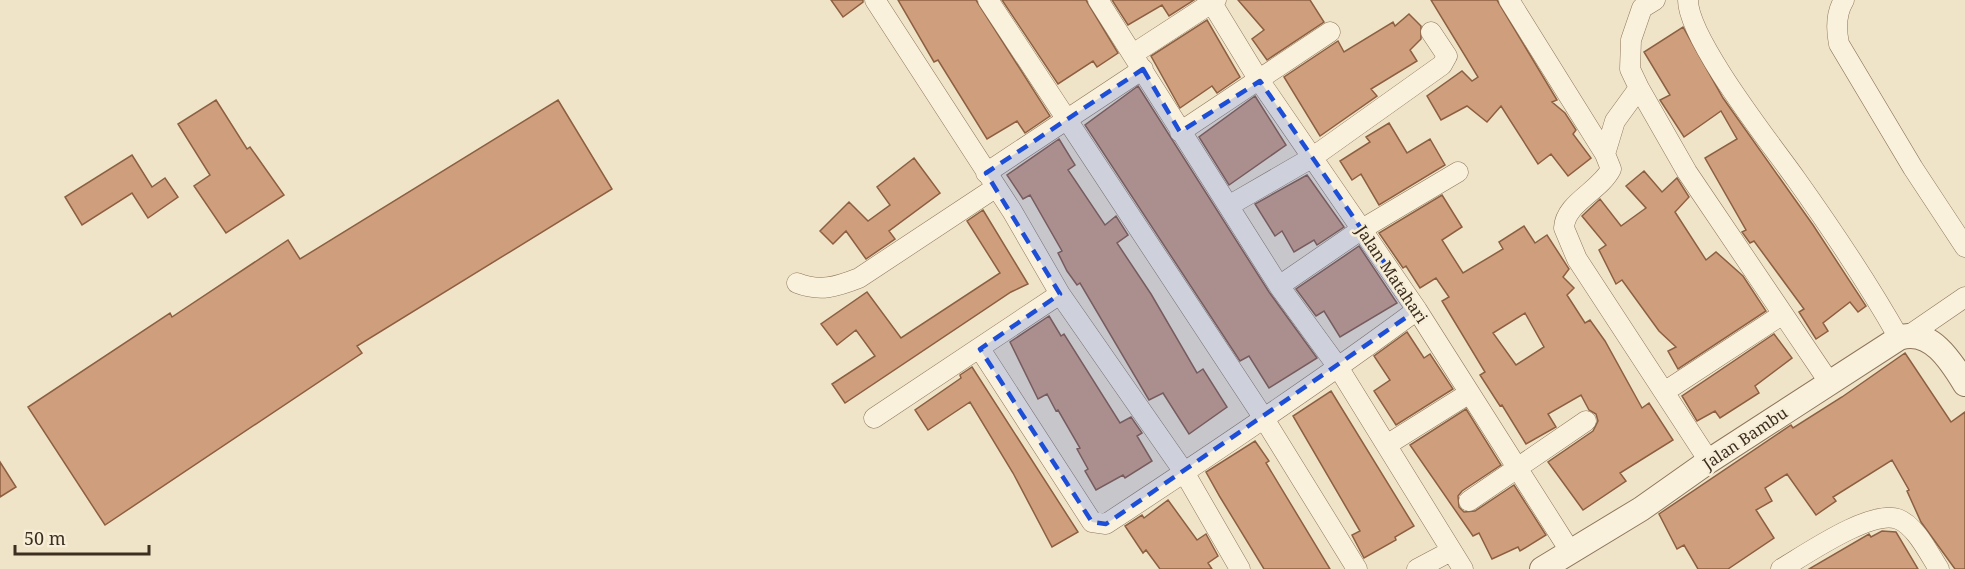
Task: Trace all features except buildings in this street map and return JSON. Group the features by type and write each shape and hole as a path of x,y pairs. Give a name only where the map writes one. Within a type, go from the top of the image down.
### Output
{"street":[{"path":"875,0 1012,211 1060,294 1184,472 1240,569"},
{"path":"988,0 1263,417 1357,569"},
{"path":"1098,0 1180,132 1230,205 1279,286 1338,367 1463,569"},
{"path":"1509,0 1605,154 1611,169 1606,179 1569,212 1564,228 1577,259 1709,461"},
{"path":"1655,0 1642,8 1631,40 1630,69 1687,172 1829,382"},
{"path":"1688,0 1688,11 1703,43 1755,124 1877,299 1905,336 1934,344 1965,384"},
{"path":"1845,0 1838,23 1839,44 1913,168 1965,247"},
{"path":"797,283 812,289 834,288 859,279 991,180 1213,1"},
{"name":"Jalan Matahari","path":"1213,1 1260,81 1417,310 1468,394 1570,551"},
{"path":"1180,132 1260,81 1330,32"},
{"path":"1230,205 1313,157 1442,65 1447,56 1431,32"},
{"path":"1605,154 1615,121 1639,88"},
{"path":"1279,286 1362,230 1458,172"},
{"path":"874,418 1060,294"},
{"path":"1905,336 1965,297"},
{"path":"980,348 1092,522 1106,524 1338,367 1417,310"},
{"path":"1664,392 1783,314"},
{"name":"Jalan Bambu","path":"1542,569 1641,509 1829,382 1905,336"},
{"path":"1393,441 1468,394"},
{"path":"1469,501 1586,422"},
{"path":"1781,569 1835,536 1860,525 1886,518 1899,519 1912,530 1939,569"},
{"path":"1417,569 1451,551"}],"highlighted area":[{"path":"1143,69 1180,132 1260,81 1417,310 1106,524 1092,522 980,349 1060,294 986,173"}]}
